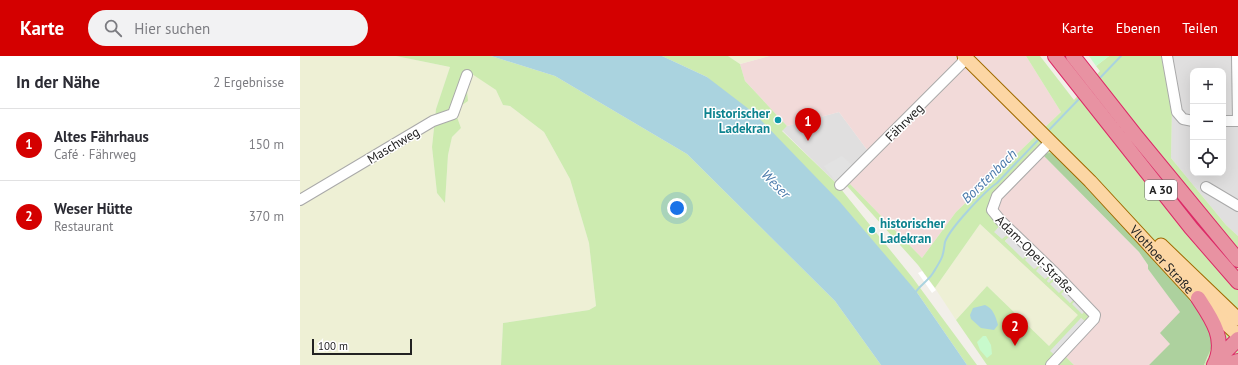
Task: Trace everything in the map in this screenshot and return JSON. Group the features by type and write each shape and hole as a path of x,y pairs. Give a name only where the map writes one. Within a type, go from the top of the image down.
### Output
{"highway":[{"name":"A 30","path":"1054,56 1191,228 1238,282"},
{"name":"A 30","path":"1073,56 1238,260"},
{"path":"1205,221 1228,238 1238,251"},
{"path":"1198,298 1219,335 1220,364"},
{"path":"1220,364 1238,339"},
{"path":"1220,364 1238,352"},
{"path":"1220,364 1238,361"}],"main road":[{"name":"Vlothoer Straße","path":"964,56 1090,181 1198,298 1238,335"},
{"name":"Vlothoer Straße","path":"1090,181 1117,202 1238,320"}],"street":[{"name":"Fährweg","path":"840,185 962,63 964,56"},
{"path":"1166,56 1177,112 1183,119 1190,120"},
{"path":"1226,121 1238,121 1237,56"},
{"name":"Maschweg","path":"300,200 433,121 453,114 467,75"},
{"name":"Adam-Opel-Straße","path":"1050,142 997,196 992,210 997,218 1053,271 1095,315 1094,319 1051,365"},
{"path":"1206,187 1238,206"}],"shaded area":[{"path":"769,56 1026,56 1061,112 956,212 922,258 843,177 868,151 839,112 787,126 745,81 740,64"},
{"path":"1161,56 1238,56 1238,236 1226,225 1171,158 1172,108"},
{"path":"839,112 868,151 836,183 782,130 787,126"},
{"path":"1039,151 1139,252 1148,265 1148,269 1181,312 1171,344 1149,365 1074,365 1060,351 1000,225 993,195"},
{"path":"842,156 853,166 836,182 824,166"},
{"path":"1001,225 1087,308 1082,314 1072,304 1076,300 1075,298 1070,303 1061,294 1065,290 1064,288 1059,293 1050,284 1055,280 1053,278 1049,283 1047,281 1051,276 1050,275 1045,279 1036,271 1040,266 1039,265 1034,269 1025,260 1029,256 1028,254 1023,259 1005,241 1009,237 1007,235 1002,239 994,232"},
{"path":"1081,318 1087,323 1056,356 1050,351"}],"green space":[{"path":"300,56 396,56 450,67 436,109 435,117 300,197"},
{"path":"396,56 491,56 555,76 687,154 835,301 881,365 501,365 503,323 589,310 596,306 589,243 570,179 544,132 510,106 503,105 496,90 472,74 466,82 468,101 459,107 457,117 461,128 452,137 448,155 445,203 437,193 432,147 436,109 450,67"},
{"path":"662,56 728,56 740,64 745,81 787,126 782,131 836,183 912,277 977,365 967,365 916,291 707,77"},
{"path":"728,56 769,56 740,64"},
{"path":"1026,56 1040,56 1074,100 1100,71 1096,66 1109,56 1161,56 1172,108 1171,158 1226,225 1238,236 1238,365 1204,365 1208,357 1213,328 1045,153 993,195 1000,225 995,232 1009,237 1005,241 1023,258 1027,254 1035,269 1039,265 1045,279 1050,275 1051,276 1047,281 1048,282 1053,278 1059,292 1064,288 1070,303 1075,298 1082,314 1087,308 1091,316 1087,323 1081,318 1060,351 1074,365 987,365 956,320 987,286 1049,346 1078,315 980,224 935,288 918,265 847,186 850,184 922,258 956,212 1061,112"},
{"path":"1089,56 1109,56 1096,66"},
{"path":"472,73 496,90 503,105 510,106 544,132 570,179 589,243 596,306 589,310 503,323 501,365 300,365 300,205 434,126 432,147 437,193 445,203 448,155 452,137 461,128 457,117 466,82"},
{"path":"1050,153 1056,155 1187,288 1213,328 1212,346 1204,365 1149,365 1170,344 1160,333 1180,312 1148,269 1148,265 1139,252 1042,154"},
{"path":"980,224 1078,315 1049,346 987,286 956,320 935,288"},
{"path":"983,336 986,336 991,345 992,354 987,358 980,350 977,342"}],"water":[{"name":"Weser","path":"491,56 662,56 707,77 754,113 840,202 916,291 967,365 881,365 835,301 687,154 555,76"},
{"path":"985,305 988,306 994,313 998,325 994,330 981,328 971,319 970,315 973,308"}],"pier":[{"path":"922,271 936,290 932,293 918,273"}],"waterway":[{"name":"Borstenbach","path":"1098,80 1121,56"},
{"name":"Borstenbach","path":"1048,131 1081,97"},
{"name":"Borstenbach","path":"915,293 933,273 942,257 945,242 960,219 1040,138"}],"place":[{"name":"Historischer Ladekran","path":"778,120"},
{"name":"Altes Fährhaus","path":"808,141"},
{"name":"historischer Ladekran","path":"872,230"},
{"name":"Weser Hütte","path":"1015,346"}]}
